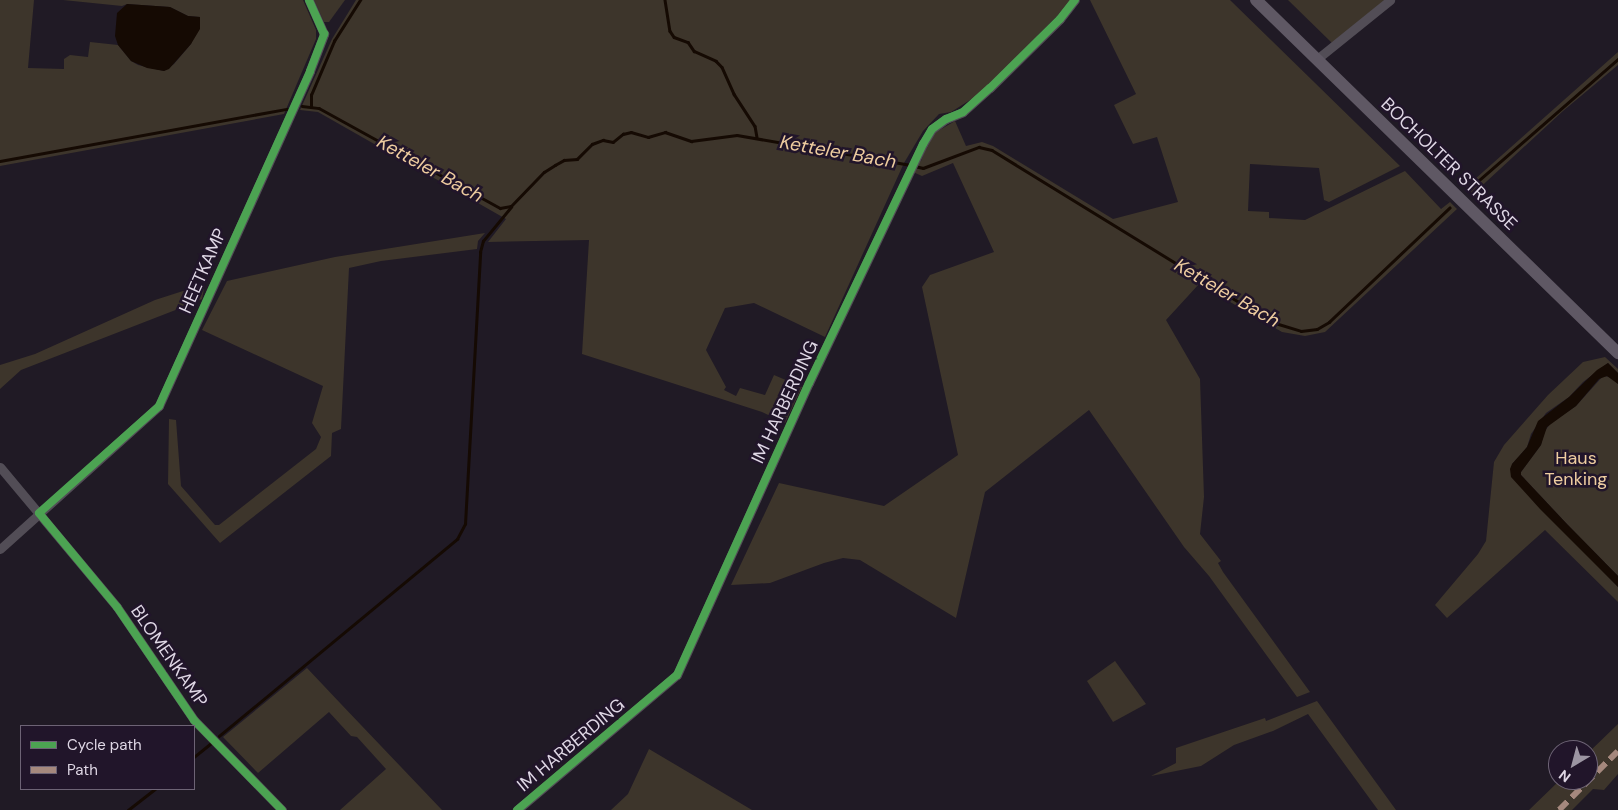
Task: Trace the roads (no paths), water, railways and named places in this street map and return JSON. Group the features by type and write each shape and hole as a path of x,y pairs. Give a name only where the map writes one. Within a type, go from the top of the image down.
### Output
{"main road":[{"name":"BOCHOLTER STRASSE","path":"1256,0 1618,353"}],"street":[{"name":"HEETKAMP","path":"0,549 159,406 310,71 324,34 309,0"},
{"name":"IM HARBERDING","path":"517,810 677,675 809,383 915,160 932,129 946,119 963,112 977,100 1060,19 1074,0"},
{"path":"1317,59 1390,0"},
{"name":"BLOMENKAMP","path":"0,467 117,607 194,720 282,810"}],"waterway":[{"path":"311,106 311,95 334,41 360,0"},
{"path":"665,0 670,31 674,37 688,42 694,51 716,61 722,67 734,94 755,126 757,137"},
{"name":"Ketteler Bach","path":"1470,188 1618,59"},
{"name":"Ketteler Bach","path":"302,106 319,108 500,208 511,206 544,172 555,165 564,160 577,159 592,144 603,140 613,142 623,134 631,132 648,137 665,132 691,141 737,135 910,165"},
{"name":"Ketteler Bach","path":"0,161 286,109"},
{"name":"Ketteler Bach","path":"915,166 923,168 979,147 992,150 1272,322 1301,331 1317,329 1329,322 1449,208"},
{"path":"219,736 457,539 465,524 480,252 483,241 511,207"},
{"path":"195,756 211,743"},
{"path":"128,810 154,790"}],"park label":[{"name":"Haus Tenking","path":"1576,469"}]}
